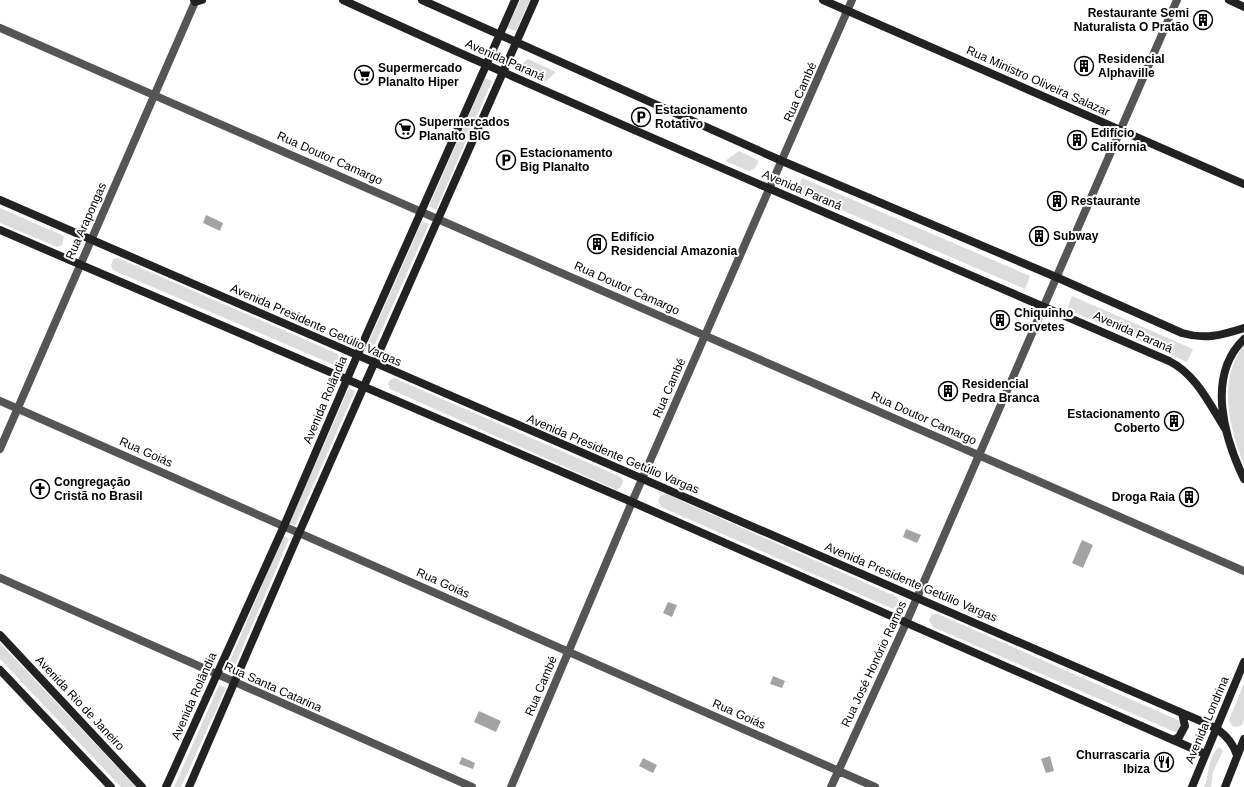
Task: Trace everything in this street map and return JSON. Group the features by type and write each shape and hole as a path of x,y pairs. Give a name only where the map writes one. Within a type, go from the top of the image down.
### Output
{"street":[{"name":"Avenida Paraná","path":"343,0 486,65 770,190 1044,306 1180,366 1192,378 1226,430"},
{"name":"Avenida Paraná","path":"422,0 782,161 1194,337 1209,337 1244,328"},
{"name":"Avenida Rolândia","path":"166,787 284,526 357,356 515,0"},
{"path":"189,787 299,532 375,364 535,0"},
{"name":"Rua Ministro Oliveira Salazar","path":"823,0 1244,184"},
{"name":"Rua Cambé","path":"511,787 632,502 852,0"},
{"name":"Rua José Honório Ramos","path":"831,787 906,623 1177,0"},
{"path":"1229,0 1244,7"},
{"name":"Rua Arapongas","path":"0,449 79,265 197,1"},
{"name":"Rua Doutor Camargo","path":"0,28 1244,571"},
{"name":"Avenida Presidente Getúlio Vargas","path":"0,200 642,480 917,597 1182,713 1226,734 1233,744 1237,755"},
{"path":"0,230 364,388 632,502 1206,754"},
{"path":"1244,339 1232,355 1224,377 1222,394 1223,416 1226,430 1236,463 1244,479"},
{"name":"Rua Goiás","path":"0,401 875,787"},
{"name":"Rua Santa Catarina","path":"0,578 216,675 472,787"},
{"name":"Avenida Rio de Janeiro","path":"0,635 142,787"},
{"name":"Avenida Londrina","path":"1192,787 1244,662"},
{"path":"0,670 112,787"},
{"path":"1173,740 1179,737 1185,726 1182,713"},
{"path":"1225,787 1244,739"}],"shaded area":[{"path":"520,0 530,0 516,31 507,28"},
{"path":"528,59 556,72 545,82 523,73 522,65"},
{"path":"485,78 492,81 436,210 429,206"},
{"path":"739,151 758,160 753,170 749,171 725,161"},
{"path":"802,178 1030,276 1025,289 797,191"},
{"path":"0,208 64,236 62,245 57,247 0,223"},
{"path":"206,215 223,223 220,231 203,223"},
{"path":"422,221 429,224 373,349 367,346"},
{"path":"118,258 338,354 339,359 334,365 113,270 111,265 113,259"},
{"path":"1072,296 1193,349 1187,362 1067,309"},
{"path":"1244,345 1244,465 1230,419 1228,389 1230,373"},
{"path":"394,378 621,477 623,481 621,487 617,490 390,389 388,384 390,380"},
{"path":"349,388 355,391 295,526 289,523"},
{"path":"666,494 897,597 899,601 893,609 661,507 658,501 660,496"},
{"path":"906,529 921,535 917,543 903,537"},
{"path":"283,536 289,539 232,672 226,670"},
{"path":"1082,540 1093,545 1083,568 1072,563"},
{"path":"668,602 677,605 672,617 663,613"},
{"path":"932,614 938,614 1180,721 1182,726 1180,731 1175,732 933,627 929,620"},
{"path":"0,643 136,787 121,787 0,659"},
{"path":"773,676 785,681 782,688 770,684"},
{"path":"1244,683 1244,720 1242,725 1237,727 1232,726 1229,720"},
{"path":"219,685 226,688 181,787 174,787"},
{"path":"479,711 501,721 496,732 474,722"},
{"path":"1201,729 1208,732 1202,745 1196,743"},
{"path":"1219,747 1223,751 1213,772 1211,787 1204,787 1212,756"},
{"path":"1050,756 1054,771 1046,773 1041,759"},
{"path":"462,757 475,763 473,769 459,764"},
{"path":"643,758 657,765 653,773 639,766"}],"place":[{"name":"Restaurante Semi Naturalista O Pratão","path":"1203,20"},
{"name":"Residencial Alphaville","path":"1084,66"},
{"name":"Supermercado Planalto Hiper","path":"364,75"},
{"name":"Estacionamento Rotativo","path":"641,117"},
{"name":"Supermercados Planalto BIG","path":"405,129"},
{"name":"Edifício California","path":"1077,140"},
{"name":"Estacionamento Big Planalto","path":"506,160"},
{"name":"Restaurante","path":"1057,201"},
{"name":"Subway","path":"1039,236"},
{"name":"Edifício Residencial Amazonia","path":"597,244"},
{"name":"Chiquinho Sorvetes","path":"1000,320"},
{"name":"Residencial Pedra Branca","path":"948,391"},
{"name":"Estacionamento Coberto","path":"1174,421"},
{"name":"Congregação Cristã no Brasil","path":"40,489"},
{"name":"Droga Raia","path":"1189,497"},
{"name":"Churrascaria Ibiza","path":"1164,762"}]}
